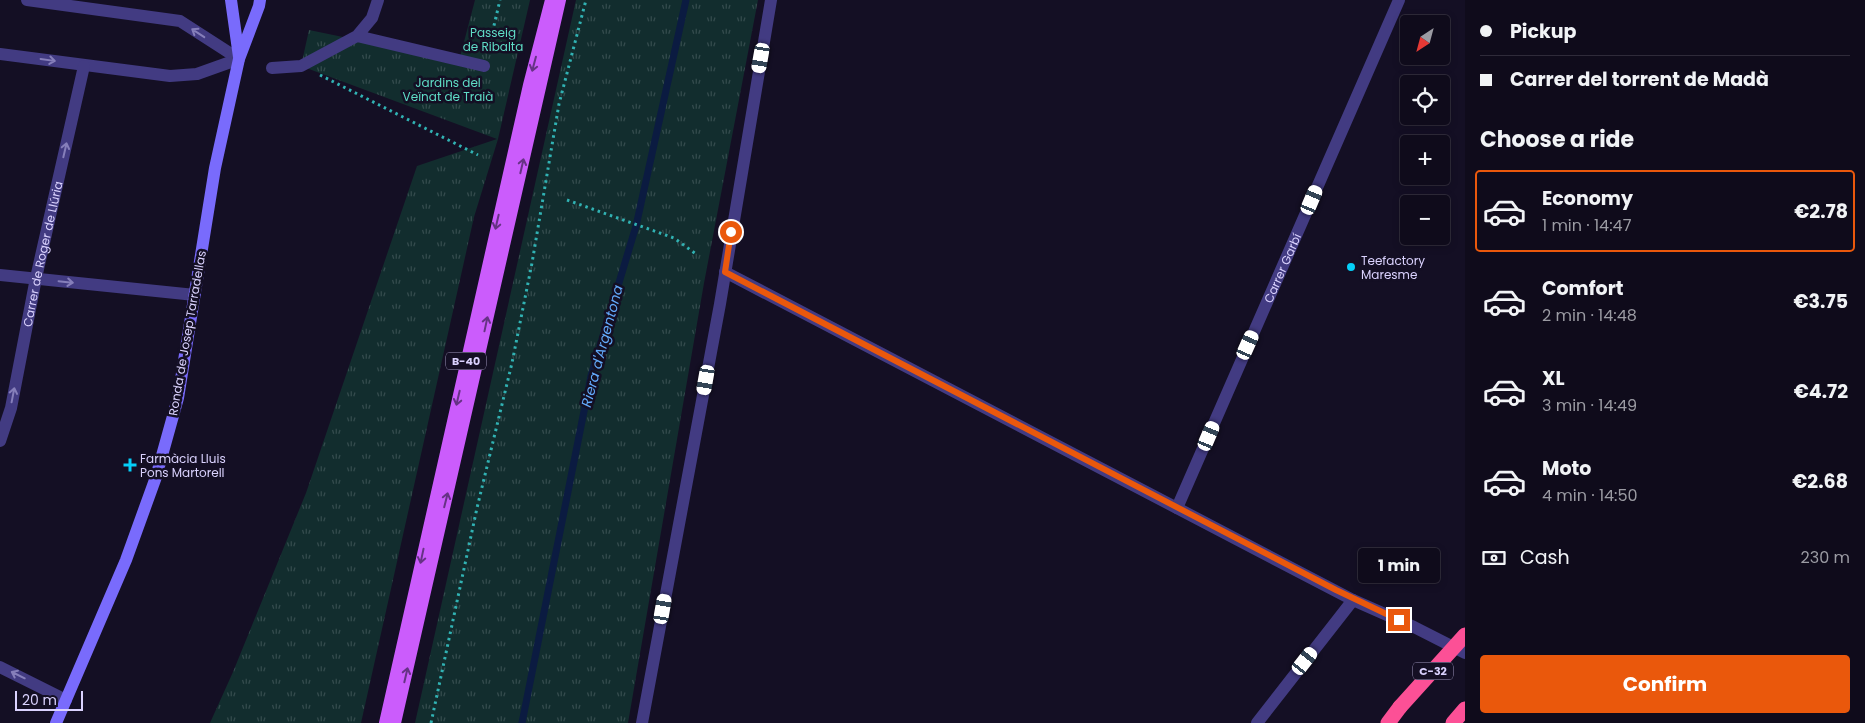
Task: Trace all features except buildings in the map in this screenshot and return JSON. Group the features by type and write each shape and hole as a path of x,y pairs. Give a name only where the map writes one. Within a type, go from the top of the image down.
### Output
{"highway":[{"name":"C-32","path":"1388,723 1400,707 1465,635"},
{"path":"1453,723 1465,710"}],"main road":[{"name":"B-40","path":"385,723 528,85 551,0"},
{"name":"B-40","path":"395,723 560,0"}],"street":[{"path":"27,0 180,21 239,59"},
{"path":"230,0 239,59"},
{"path":"0,54 170,76 197,74 239,59 260,0"},
{"path":"272,68 301,66 357,36 372,18 378,0"},
{"path":"642,723 725,272 771,0"},
{"name":"Carrer Garbí","path":"1177,508 1399,0"},
{"path":"357,36 484,66"},
{"name":"Ronda de Josep Tarradellas","path":"56,723 126,560 156,478 178,398 215,168 239,59"},
{"name":"Carrer de Roger de Llúria","path":"0,442 11,408 36,278 84,66"},
{"path":"725,272 1354,600 1465,653"},
{"path":"0,275 195,295"},
{"path":"1257,723 1354,600"},
{"path":"0,666 66,700"}],"path":[{"path":"484,66 500,0"},
{"path":"431,723 476,508 512,363 532,262 559,104 586,0"},
{"path":"301,66 478,155"},
{"path":"567,200 674,238 696,254"}],"green space":[{"path":"475,0 530,0 498,139 474,217 361,723 210,723 233,672 306,493 417,166 497,139 301,66 309,30 459,61"},
{"path":"576,0 758,0 704,283 628,723 415,723"}],"waterway":[{"name":"Riera d'Argentona","path":"522,723 591,376 636,226 686,0"}],"place":[{"name":"Teefactory Maresme","path":"1351,267"},
{"name":"Farmàcia Lluis Pons Martorell","path":"130,465"}],"route":[{"path":"731,232 725,272 1354,600 1399,620"}],"park label":[{"name":"Passeig de Ribalta","path":"493,39"},
{"name":"Jardins del Veïnat de Traià","path":"448,89"}]}
